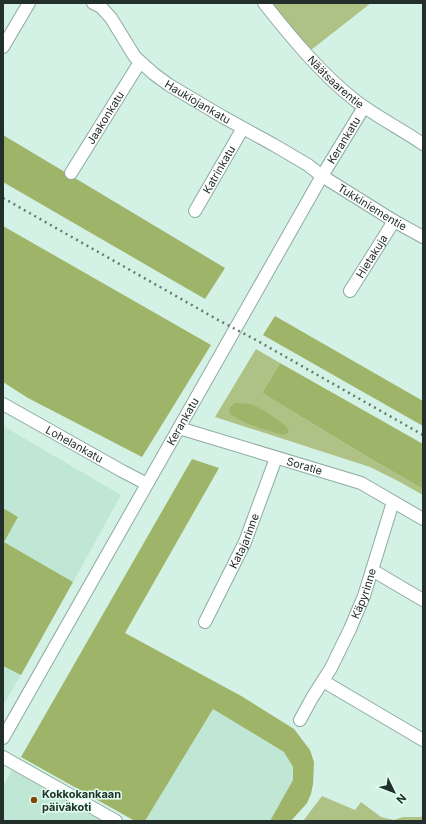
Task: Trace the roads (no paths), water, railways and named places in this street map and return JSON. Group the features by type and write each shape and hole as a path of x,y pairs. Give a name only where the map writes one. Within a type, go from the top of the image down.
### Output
{"street":[{"path":"3,47 29,3"},
{"name":"Näätsaarentie","path":"264,3 281,25 308,55 355,100 423,144"},
{"name":"Haukiojankatu","path":"99,4 110,18 130,50 140,62 154,74 169,85 223,117 308,164 322,176"},
{"name":"Jaakonkatu","path":"71,173 140,62"},
{"name":"Kerankatu","path":"3,738 322,176 364,106"},
{"name":"Katrinkatu","path":"195,211 243,128"},
{"name":"Tukkiniementie","path":"322,176 423,238"},
{"name":"Hietakuja","path":"350,291 394,221"},
{"name":"Lohelankatu","path":"3,404 147,484"},
{"name":"Soratie","path":"179,428 361,483 423,519"},
{"name":"Katajarinne","path":"205,622 245,542 276,458"},
{"name":"Käpyrinne","path":"300,720 312,698 332,668 350,629 364,596 393,502"},
{"path":"372,570 423,600"},
{"path":"323,681 423,740"},
{"path":"3,757 116,821"}],"railway":[{"path":"3,198 423,435"}],"place":[{"name":"Kokkokankaan päiväkoti","path":"34,800"}]}
